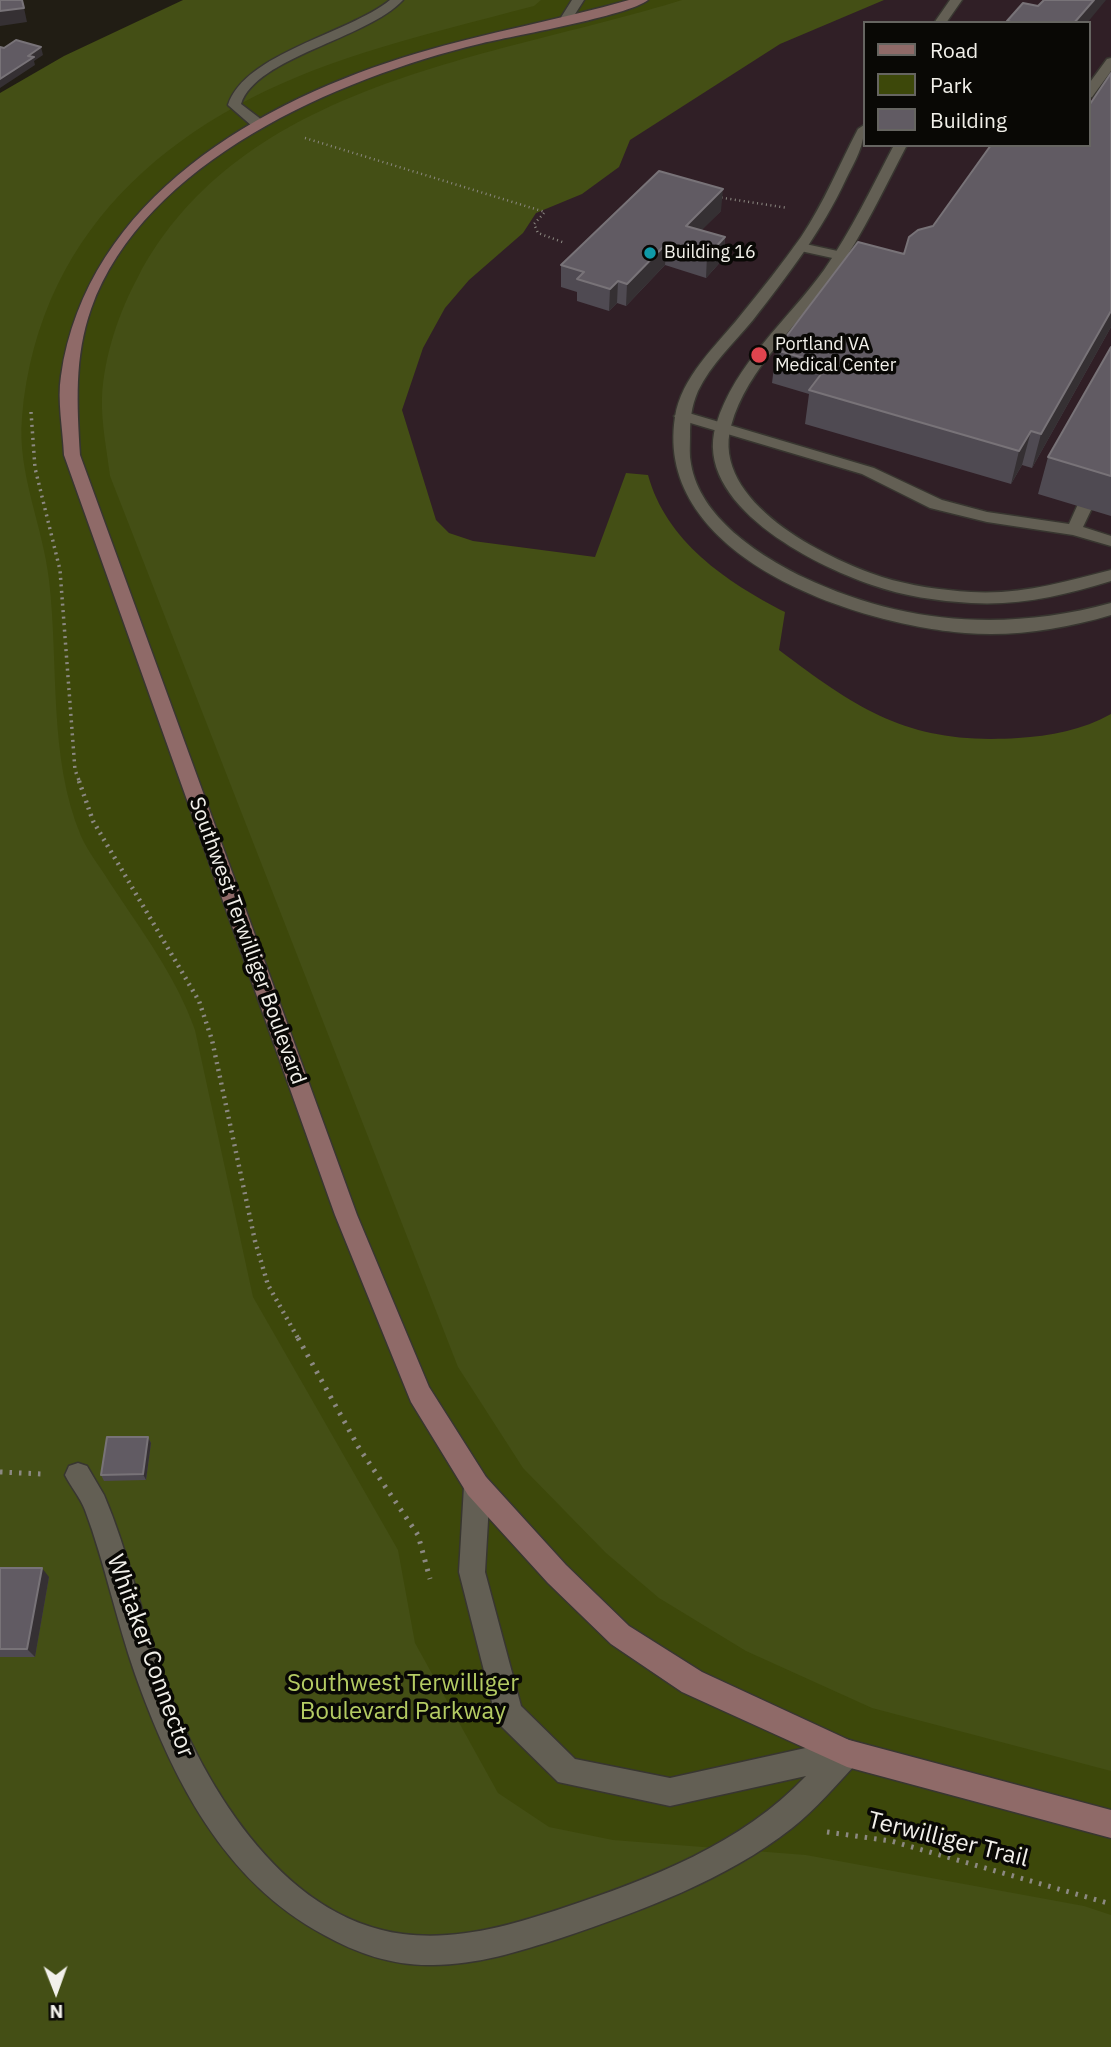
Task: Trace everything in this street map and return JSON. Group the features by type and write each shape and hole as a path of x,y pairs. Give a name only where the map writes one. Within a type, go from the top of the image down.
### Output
{"main road":[{"name":"Southwest Terwilliger Boulevard","path":"642,0 391,65 337,85 257,123 202,161 135,221 90,288 76,328 68,365 67,429 72,455 346,1215 420,1394 477,1486 557,1574 620,1635 692,1682 847,1753 1111,1824"}],"street":[{"path":"257,123 234,105 233,99 241,85 292,57 362,25 397,0"},
{"path":"566,19 578,0"},
{"path":"941,21 956,0"},
{"path":"1090,91 1111,62"},
{"path":"862,133 829,199 800,247 699,376 682,416 679,439 681,461 689,485 704,508 732,540 763,564 815,591 896,616 962,627 1048,624 1111,609"},
{"path":"900,147 840,256 744,381 723,428 720,447 722,467 730,484 746,503 787,538 812,553 868,578 934,594 991,598 1062,591 1111,575"},
{"path":"800,247 869,262"},
{"path":"682,416 868,471 936,504 987,517 1074,530 1111,541"},
{"path":"1074,530 1084,508"},
{"name":"Whitaker Connector","path":"78,1475 91,1490 103,1519 110,1553 175,1738 224,1830 257,1870 290,1900 370,1942 413,1950 465,1948 514,1939 687,1877 773,1825 847,1753"},
{"path":"477,1486 472,1572 509,1714 569,1772 670,1792 847,1753"}],"path":[{"path":"257,123 545,212 535,221 535,229 542,236 565,243"},
{"path":"710,195 736,202 792,208"},
{"name":"Terwilliger Trail","path":"773,1825 891,1841 1111,1904"}],"shaded area":[{"name":"Portland VA Medical Center","path":"826,0 1111,0 1111,777 918,752 428,535 385,408 429,301 619,136"}],"green space":[{"path":"183,0 541,0 534,6 384,46 298,77 237,106 181,141 132,183 90,231 57,286 34,348 21,439 49,580 56,710 63,774 84,842 168,972 195,1030 253,1297 398,1550 415,1643 498,1793 549,1827 613,1840 806,1855 1084,1906 1111,1915 1111,2047 0,2047 0,93 64,56"},
{"name":"Southwest Terwilliger Boulevard Parkway","path":"216,0 875,0 470,117 232,369 1111,1547 1111,2047 0,2047 0,100"},
{"path":"682,0 884,0 780,44 630,140 619,167 582,194 536,213 523,233 469,280 445,308 423,348 402,410 436,520 449,533 473,541 595,557 626,473 648,475 669,520 701,557 741,587 785,612 779,650 863,707 917,730 981,739 1054,734 1078,728 1111,714 1111,1771 872,1708 746,1651 659,1598 606,1553 523,1468 458,1367 110,476 103,427 103,382 109,350 125,305 138,277 183,211 240,159 306,118 378,87 454,62"}],"building":[{"path":"0,0 22,0 24,8 0,11"},
{"path":"1044,0 1094,0 1076,21 1007,21 1023,3 1038,6"},
{"path":"16,40 41,47 28,56 34,57 0,79 0,47 4,48"},
{"path":"1111,73 1111,311 1041,434 1031,431 1019,451 809,390 828,365 776,350 858,242 904,254 909,237 918,230 933,226 990,147 1090,147 1090,104"},
{"path":"659,171 723,189 686,226 725,237 707,256 667,243 627,284 618,281 610,289 577,279 584,272 561,265"},
{"path":"1111,347 1111,476 1048,457"},
{"path":"107,1437 148,1437 143,1474 101,1475"},
{"path":"0,1568 42,1568 27,1649 0,1649"}],"place":[{"name":"Building 16","path":"650,253"},
{"name":"Portland VA Medical Center","path":"759,355"}]}
